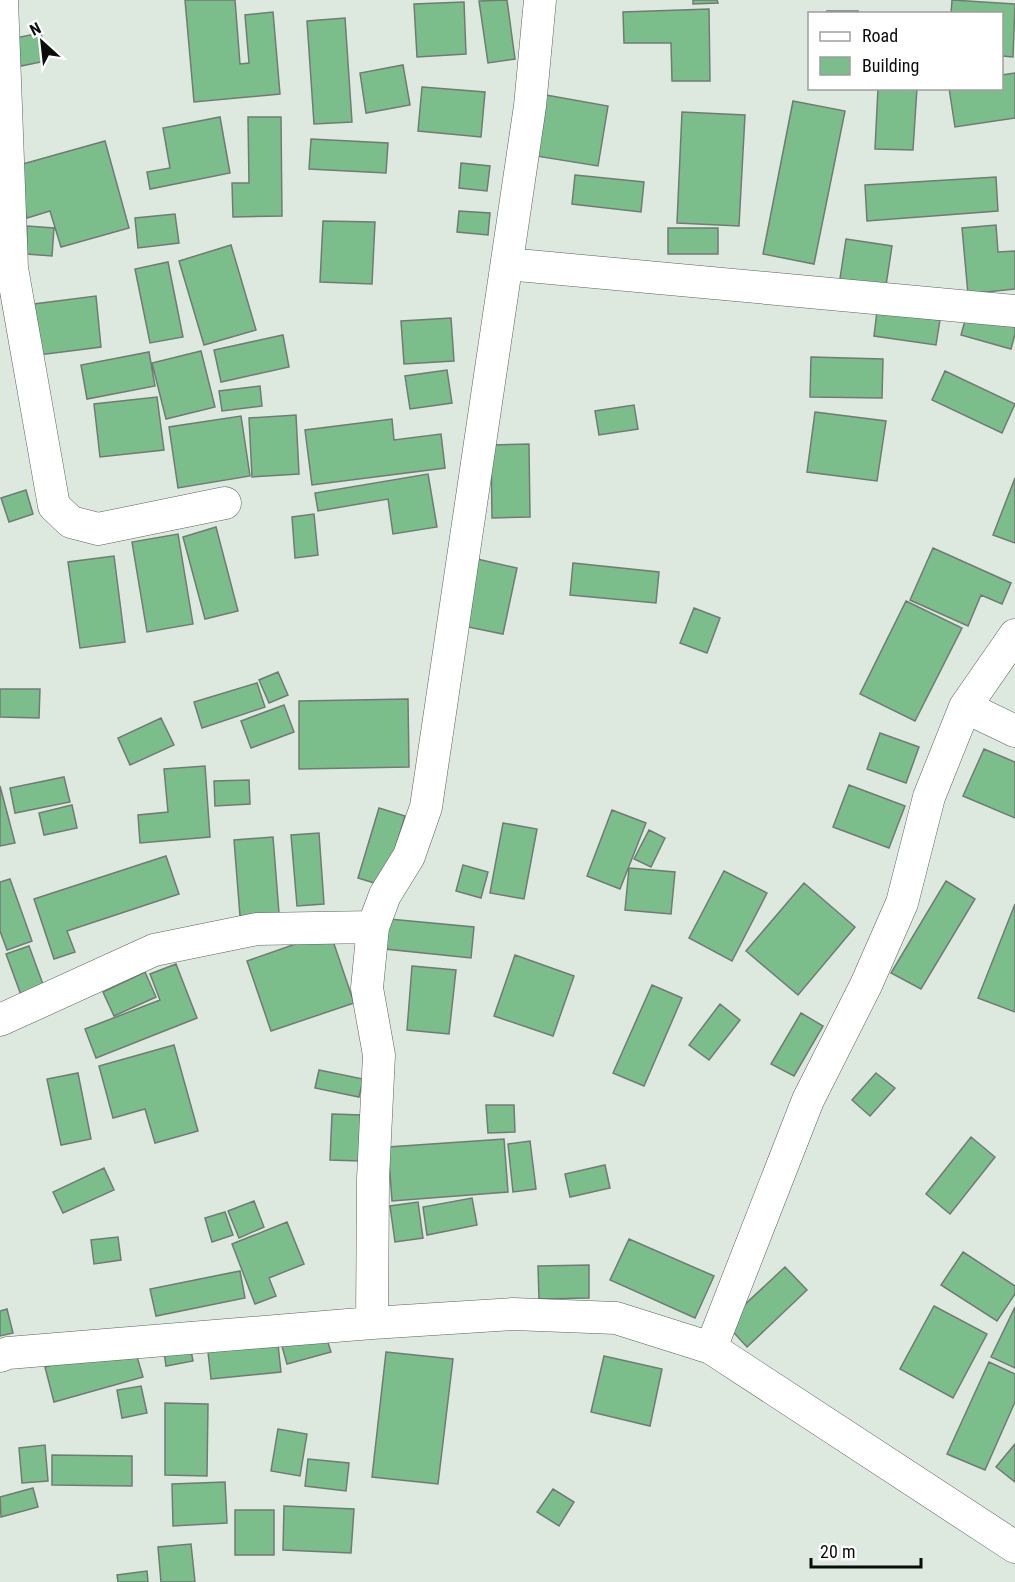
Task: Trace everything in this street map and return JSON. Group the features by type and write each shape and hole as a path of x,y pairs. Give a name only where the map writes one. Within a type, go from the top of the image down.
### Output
{"street":[{"path":"2,0 6,268 54,506 71,522 98,529 225,503"},
{"path":"372,1323 373,1179 379,1055 367,988 373,927 385,896 409,856 426,807 530,105 540,0"},
{"path":"507,264 1015,311"},
{"path":"711,1348 808,1100 866,984 902,903 929,797 965,708 1015,635"},
{"path":"965,708 1015,731"},
{"path":"0,1020 154,950 257,929 373,927"},
{"path":"0,1356 8,1353 372,1323 513,1314 616,1318 711,1348 1015,1547"}],"building":[{"path":"185,0 235,0 240,64 249,63 245,15 273,12 280,94 194,102"},
{"path":"507,0 515,59 488,63 479,1"},
{"path":"693,0 717,0 718,3 693,4"},
{"path":"952,0 1015,4 1013,57 1003,56 1003,12 951,12"},
{"path":"464,2 466,54 417,57 414,4"},
{"path":"709,9 710,81 672,81 671,43 624,43 623,12"},
{"path":"827,11 858,11 858,12"},
{"path":"345,18 352,122 314,124 307,21"},
{"path":"41,33 46,61 21,66 15,38"},
{"path":"403,65 410,105 366,113 360,73"},
{"path":"1015,73 1015,118 955,127 949,90 1003,90 1003,75"},
{"path":"422,87 485,92 481,137 418,131"},
{"path":"878,90 917,90 913,150 875,149"},
{"path":"546,95 608,106 598,166 536,156"},
{"path":"793,101 845,111 814,264 763,254"},
{"path":"682,112 745,115 739,226 677,223"},
{"path":"220,117 230,173 150,189 147,172 170,168 163,128"},
{"path":"248,117 281,117 282,216 233,217 232,183 249,183"},
{"path":"311,139 388,143 386,173 309,169"},
{"path":"105,141 129,228 61,247 50,211 27,218 12,167"},
{"path":"461,163 490,166 487,191 459,188"},
{"path":"575,175 644,182 641,212 572,204"},
{"path":"996,177 998,211 867,221 865,185"},
{"path":"459,211 490,213 488,235 457,232"},
{"path":"175,214 179,243 138,248 135,218"},
{"path":"323,221 375,222 372,284 320,282"},
{"path":"996,225 998,252 1015,251 1015,289 968,294 962,228"},
{"path":"27,226 54,228 52,256 26,254"},
{"path":"668,228 718,228 718,254 668,254"},
{"path":"846,239 892,246 885,292 839,285"},
{"path":"231,245 256,330 204,345 179,261"},
{"path":"168,262 183,337 150,343 135,269"},
{"path":"96,296 101,347 31,356 26,305"},
{"path":"968,310 1015,323 1011,349 961,335"},
{"path":"877,311 940,320 936,345 874,336"},
{"path":"451,318 454,361 404,364 401,321"},
{"path":"283,335 289,367 221,382 214,350"},
{"path":"201,351 215,407 166,419 152,363"},
{"path":"149,352 155,386 87,399 81,365"},
{"path":"811,357 883,359 882,398 810,397"},
{"path":"447,370 452,403 410,409 405,376"},
{"path":"945,371 1015,404 1002,433 932,400"},
{"path":"260,386 262,406 222,411 219,391"},
{"path":"157,397 164,450 100,457 94,404"},
{"path":"634,405 638,429 599,435 595,411"},
{"path":"815,412 886,421 877,481 807,472"},
{"path":"296,415 299,474 252,477 249,418"},
{"path":"241,416 250,476 178,488 169,427"},
{"path":"392,419 394,440 441,434 445,468 312,485 305,430"},
{"path":"529,444 530,517 492,518 491,445"},
{"path":"428,474 437,527 393,534 388,499 318,511 315,493"},
{"path":"1015,478 1015,543 993,535"},
{"path":"26,490 33,514 9,522 1,498"},
{"path":"314,514 318,555 295,558 292,517"},
{"path":"216,527 238,611 205,619 183,537"},
{"path":"178,534 193,624 147,632 132,542"},
{"path":"933,548 1011,583 1002,604 981,595 968,626 910,600"},
{"path":"114,556 125,642 80,648 68,562"},
{"path":"477,559 517,568 503,634 463,626"},
{"path":"573,563 659,572 656,603 570,595"},
{"path":"906,601 962,628 915,721 860,694"},
{"path":"694,608 720,618 707,653 680,643"},
{"path":"278,672 288,695 269,703 259,680"},
{"path":"257,683 265,707 202,728 194,702"},
{"path":"0,689 40,689 39,718 0,717"},
{"path":"408,699 409,767 299,769 299,701"},
{"path":"284,705 294,732 251,748 241,721"},
{"path":"161,718 174,745 130,765 118,738"},
{"path":"880,733 919,747 906,783 867,769"},
{"path":"984,749 1015,762 1015,818 963,796"},
{"path":"205,766 210,837 140,843 138,815 168,812 164,769"},
{"path":"64,777 70,802 15,813 10,788"},
{"path":"249,780 250,804 215,806 214,781"},
{"path":"849,785 905,806 889,848 833,827"},
{"path":"0,786 15,843 0,846"},
{"path":"72,805 77,828 44,835 39,813"},
{"path":"379,808 405,816 384,886 358,878"},
{"path":"612,810 646,823 620,889 587,876"},
{"path":"503,823 537,829 524,899 490,893"},
{"path":"649,830 665,838 651,867 634,859"},
{"path":"319,833 324,904 297,906 291,835"},
{"path":"273,837 279,913 240,916 234,840"},
{"path":"166,856 179,894 67,931 75,952 54,959 34,899"},
{"path":"463,865 488,872 481,898 456,891"},
{"path":"629,868 675,872 671,914 625,910"},
{"path":"724,871 767,893 732,961 689,938"},
{"path":"10,879 32,941 7,950 0,931 0,882"},
{"path":"946,881 975,899 921,989 891,973"},
{"path":"804,883 855,927 798,995 746,951"},
{"path":"1015,904 1015,1012 978,998"},
{"path":"389,919 474,927 471,958 385,949"},
{"path":"330,932 354,1003 271,1031 247,961"},
{"path":"29,946 44,987 21,995 6,954"},
{"path":"515,955 574,976 553,1036 494,1016"},
{"path":"176,964 197,1018 96,1058 85,1029 160,1000 150,974"},
{"path":"412,966 456,970 449,1034 407,1030"},
{"path":"145,972 156,997 114,1016 103,992"},
{"path":"652,985 682,998 644,1086 613,1073"},
{"path":"720,1004 740,1020 709,1060 689,1045"},
{"path":"801,1013 823,1026 794,1076 771,1064"},
{"path":"174,1045 198,1131 155,1143 145,1109 113,1118 99,1066"},
{"path":"319,1070 363,1079 359,1097 315,1088"},
{"path":"78,1073 91,1139 61,1145 47,1079"},
{"path":"876,1073 895,1088 870,1116 852,1100"},
{"path":"486,1105 514,1105 515,1132 488,1133"},
{"path":"332,1114 362,1115 360,1161 330,1160"},
{"path":"971,1137 995,1157 950,1214 926,1194"},
{"path":"504,1139 508,1192 392,1201 388,1147"},
{"path":"530,1141 536,1189 513,1192 508,1144"},
{"path":"605,1165 610,1188 570,1197 565,1174"},
{"path":"104,1168 114,1190 63,1213 53,1192"},
{"path":"472,1198 477,1225 427,1235 423,1207"},
{"path":"254,1201 264,1227 239,1238 228,1211"},
{"path":"418,1202 423,1238 395,1242 390,1206"},
{"path":"225,1212 233,1235 212,1242 205,1218"},
{"path":"287,1222 304,1264 269,1278 276,1296 255,1304 232,1244"},
{"path":"118,1237 121,1260 94,1264 91,1240"},
{"path":"629,1239 714,1276 695,1318 610,1280"},
{"path":"963,1252 1015,1286 1015,1294 997,1321 941,1285"},
{"path":"589,1265 589,1298 539,1299 538,1266"},
{"path":"785,1267 807,1290 747,1347 725,1323"},
{"path":"240,1271 245,1298 156,1316 150,1289"},
{"path":"934,1306 987,1334 953,1398 900,1369"},
{"path":"1015,1307 1015,1368 991,1357"},
{"path":"7,1309 13,1333 0,1336 0,1311"},
{"path":"323,1327 331,1352 287,1364 280,1339"},
{"path":"277,1335 281,1372 211,1379 207,1343"},
{"path":"189,1340 193,1361 166,1366 163,1344"},
{"path":"133,1343 143,1377 54,1402 45,1367"},
{"path":"386,1352 453,1359 438,1484 372,1477"},
{"path":"604,1356 662,1369 650,1426 591,1412"},
{"path":"989,1362 1015,1374 1015,1402 985,1470 947,1454"},
{"path":"141,1386 147,1413 122,1418 117,1390"},
{"path":"165,1403 208,1404 207,1476 165,1475"},
{"path":"278,1429 307,1434 300,1476 271,1471"},
{"path":"1015,1444 1015,1482 996,1467"},
{"path":"45,1445 48,1481 22,1483 19,1448"},
{"path":"52,1455 132,1456 132,1486 52,1485"},
{"path":"308,1459 349,1463 346,1491 305,1486"},
{"path":"225,1482 227,1523 173,1526 172,1484"},
{"path":"33,1488 38,1507 1,1517 0,1497"},
{"path":"553,1489 574,1502 559,1526 537,1512"},
{"path":"284,1506 354,1509 351,1553 283,1550"},
{"path":"235,1510 274,1510 274,1555 235,1555"},
{"path":"191,1544 195,1582 161,1582 158,1547"},
{"path":"147,1571 148,1582 118,1582 117,1575"}]}
